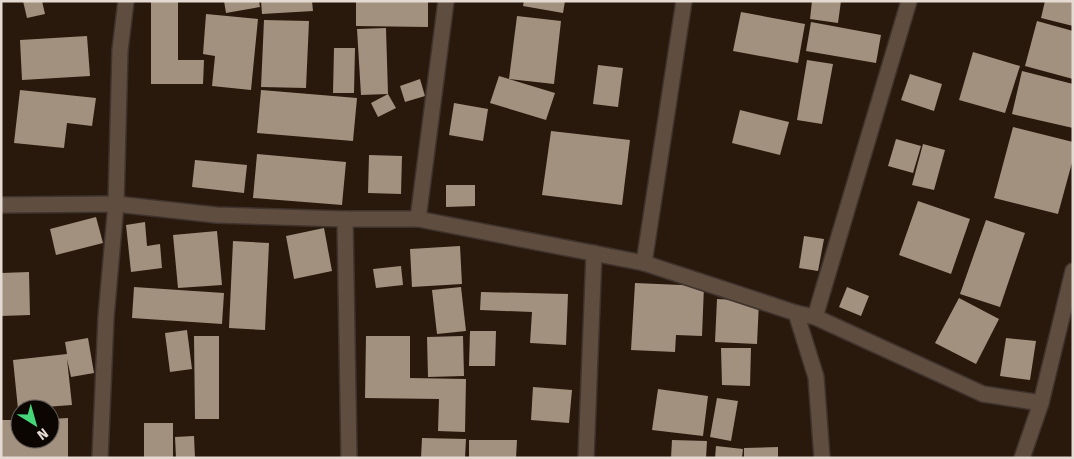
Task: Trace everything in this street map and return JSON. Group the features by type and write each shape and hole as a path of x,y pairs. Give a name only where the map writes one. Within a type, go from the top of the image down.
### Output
{"street":[{"path":"100,458 106,317 116,204 120,50 126,1"},
{"path":"418,219 446,1"},
{"path":"644,263 684,1"},
{"path":"814,317 909,1"},
{"path":"1,205 116,204 216,215 345,220 418,219 644,263 796,313 814,317 984,394 1040,402"},
{"path":"345,220 349,458"},
{"path":"586,458 594,253"},
{"path":"1022,458 1040,402 1073,271"},
{"path":"796,313 816,377 822,458"}],"building":[{"path":"23,1 42,1 45,14 27,18"},
{"path":"151,1 178,1 178,60 204,60 203,84 151,84"},
{"path":"224,1 259,1 260,7 226,13"},
{"path":"261,1 312,1 313,11 262,14"},
{"path":"356,1 428,1 428,27 356,26"},
{"path":"524,1 565,1 563,13 523,6"},
{"path":"812,1 841,1 838,23 810,19"},
{"path":"1045,1 1073,1 1073,26 1041,18"},
{"path":"741,12 805,24 798,63 733,51"},
{"path":"206,14 258,19 251,90 212,86 215,56 203,54"},
{"path":"517,16 561,21 554,84 509,79"},
{"path":"264,20 309,21 306,88 261,87"},
{"path":"1037,21 1073,31 1073,79 1025,66"},
{"path":"811,22 881,35 876,63 806,51"},
{"path":"386,28 388,94 361,95 357,29"},
{"path":"87,36 90,76 22,80 20,40"},
{"path":"334,48 355,48 354,93 333,93"},
{"path":"973,52 1020,66 1005,113 959,100"},
{"path":"807,60 833,64 822,124 797,120"},
{"path":"598,65 623,68 618,107 593,104"},
{"path":"1022,71 1073,84 1073,128 1012,114"},
{"path":"910,74 942,84 934,111 901,100"},
{"path":"499,76 555,93 546,120 490,103"},
{"path":"420,79 425,96 405,102 400,86"},
{"path":"20,90 96,98 92,126 67,123 64,148 14,143"},
{"path":"261,90 357,98 353,141 257,133"},
{"path":"388,94 396,108 378,117 371,103"},
{"path":"454,103 488,109 483,141 449,135"},
{"path":"740,110 789,122 780,155 732,143"},
{"path":"1013,127 1073,142 1073,159 1058,214 994,198"},
{"path":"551,131 630,140 622,205 542,195"},
{"path":"896,139 921,146 913,173 888,166"},
{"path":"923,144 945,150 934,190 912,185"},
{"path":"257,154 346,162 342,205 253,198"},
{"path":"369,155 402,156 401,194 368,193"},
{"path":"195,160 247,165 244,193 192,187"},
{"path":"446,185 475,185 475,206 446,207"},
{"path":"918,201 970,219 951,274 899,255"},
{"path":"96,217 103,243 56,255 50,229"},
{"path":"986,220 1025,233 1000,307 960,294"},
{"path":"145,222 147,246 160,244 162,268 131,272 126,225"},
{"path":"324,228 332,271 294,279 286,236"},
{"path":"217,231 222,285 178,288 173,235"},
{"path":"804,236 824,239 818,271 799,268"},
{"path":"233,241 269,243 265,330 229,328"},
{"path":"460,246 462,284 412,287 410,249"},
{"path":"401,266 403,285 376,288 373,269"},
{"path":"29,272 30,315 1,316 1,273"},
{"path":"635,283 704,286 702,336 676,335 675,352 631,350"},
{"path":"134,287 224,293 222,324 132,318"},
{"path":"461,287 466,331 437,334 432,290"},
{"path":"847,287 869,296 861,316 839,307"},
{"path":"481,292 568,294 566,345 530,343 532,312 480,310"},
{"path":"959,298 999,319 976,364 935,343"},
{"path":"717,299 759,301 757,344 715,342"},
{"path":"187,330 192,369 170,372 165,333"},
{"path":"470,331 496,331 495,366 469,366"},
{"path":"194,336 219,336 219,419 195,419"},
{"path":"366,336 410,336 410,378 466,379 465,432 438,431 439,399 365,398"},
{"path":"463,336 464,376 428,377 427,337"},
{"path":"88,338 94,373 71,377 67,359 72,405 60,406 60,399 17,399 13,360 67,354 65,342"},
{"path":"1006,338 1036,341 1030,380 1000,376"},
{"path":"721,348 751,348 750,386 722,385"},
{"path":"533,387 572,390 569,423 531,420"},
{"path":"658,389 708,396 703,436 652,430"},
{"path":"717,398 738,401 731,441 710,437"},
{"path":"60,418 68,418 68,458 1,458 1,420 10,420 10,449 60,449"},
{"path":"144,423 173,423 173,458 144,458"},
{"path":"194,436 195,458 176,458 175,437"},
{"path":"422,438 466,439 465,458 421,458"},
{"path":"469,440 517,440 516,458 469,458"},
{"path":"672,440 707,441 706,458 671,458"},
{"path":"716,446 743,449 742,458 715,458"},
{"path":"778,447 778,458 744,458 744,448"}]}
